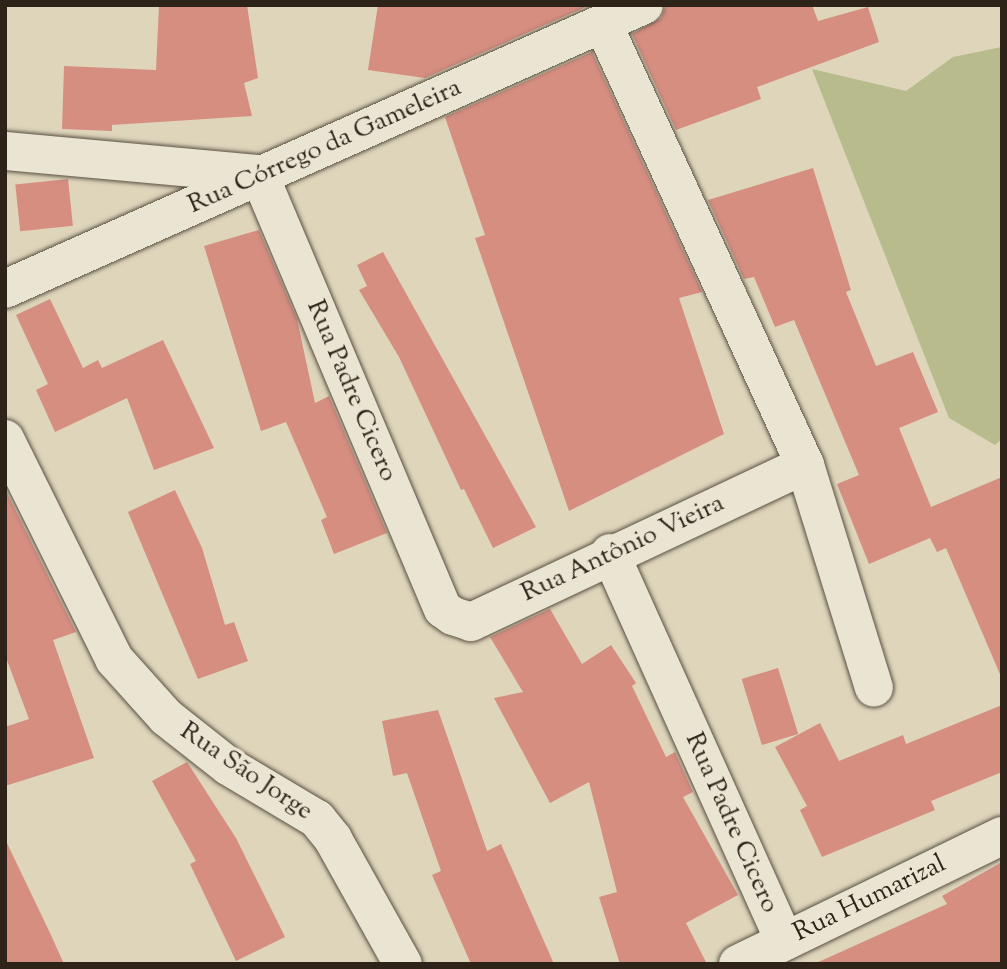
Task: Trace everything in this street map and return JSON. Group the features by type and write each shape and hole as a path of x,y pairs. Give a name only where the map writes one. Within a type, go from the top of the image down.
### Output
{"street":[{"name":"Rua Córrego da Gameleira","path":"5,289 259,174 604,26 644,5"},
{"path":"604,26 805,465 874,688"},
{"path":"5,151 259,174"},
{"name":"Rua Padre Cicero","path":"259,174 443,609"},
{"name":"Rua São Jorge","path":"5,439 114,659 166,717 228,766 317,819 333,839 403,964"},
{"name":"Rua Antônio Vieira","path":"443,609 471,622 610,553 805,465"},
{"name":"Rua Padre Cicero","path":"610,553 784,940"},
{"name":"Rua Humarizal","path":"738,964 1002,836"}],"green space":[{"path":"1002,47 1002,439 995,445 949,418 812,69 906,91 953,57"}],"building":[{"path":"159,5 247,5 258,78 244,83 252,116 112,125 112,131 62,129 64,66 156,70"},
{"path":"378,5 590,5 425,78 368,70"},
{"path":"666,5 812,5 818,21 868,7 879,42 757,87 761,99 676,130 632,34 661,18"},
{"path":"592,52 702,292 679,298 724,434 569,511 475,238 485,235 445,117"},
{"path":"813,168 851,290 846,292 876,366 913,352 938,412 899,428 931,507 1002,477 1002,679 946,548 937,552 930,538 869,564 837,484 859,475 794,320 775,327 754,277 744,279 708,200"},
{"path":"68,179 73,226 20,231 15,185"},
{"path":"259,230 297,319 315,403 329,396 387,533 334,554 321,520 327,517 286,422 261,431 204,246"},
{"path":"383,252 536,527 493,548 464,489 461,490 399,357 359,290 367,286 357,265"},
{"path":"50,299 83,368 98,360 102,368 163,340 214,448 154,470 127,398 55,432 36,390 48,384 16,315"},
{"path":"5,489 76,632 53,640 94,758 5,786 5,727 29,719 5,655"},
{"path":"175,490 202,548 225,625 234,622 248,661 198,679 128,512"},
{"path":"550,609 582,664 611,645 636,683 632,686 666,757 675,752 693,792 683,797 738,895 686,923 707,964 620,964 599,897 617,892 589,782 550,803 494,698 523,692 490,637"},
{"path":"778,668 798,734 762,745 742,679"},
{"path":"1002,705 1002,772 931,801 935,810 822,857 800,810 807,806 775,747 820,723 839,761 903,735 906,744"},
{"path":"438,710 487,851 501,844 554,964 471,964 432,875 441,871 407,773 393,776 382,721"},
{"path":"187,762 236,838 285,937 236,961 190,864 196,861 152,781"},
{"path":"5,839 50,933 64,964 5,964"},
{"path":"1002,862 1002,964 814,964 947,904 942,896"}]}
